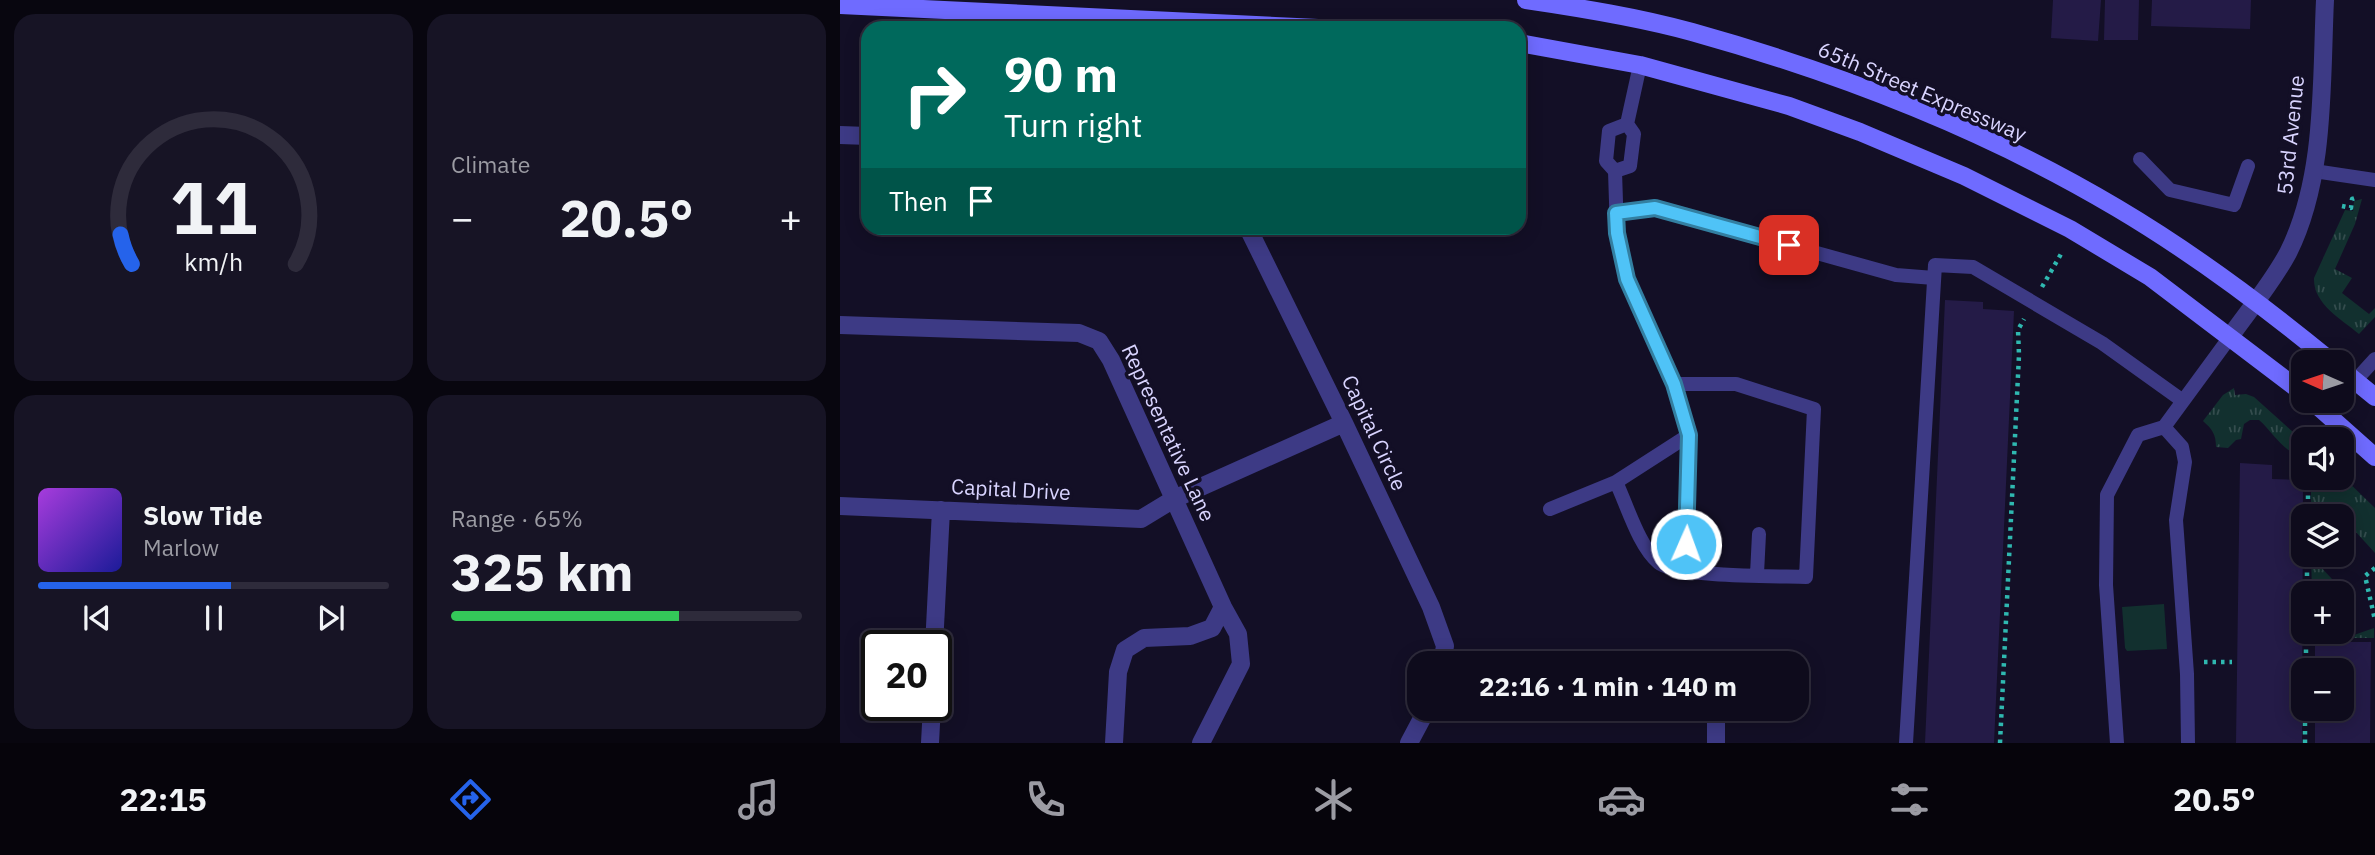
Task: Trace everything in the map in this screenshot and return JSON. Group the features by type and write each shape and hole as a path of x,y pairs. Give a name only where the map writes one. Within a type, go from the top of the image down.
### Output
{"main road":[{"name":"65th Street Expressway","path":"1526,0 1690,31 1826,73 1973,133 2117,208 2256,300 2317,350"},
{"path":"840,5 1173,21"},
{"path":"1526,44 1640,65 1789,106 1860,132 1964,176 2105,248 2150,277 2291,384"},
{"path":"2354,380 2375,397"},
{"path":"2326,413 2375,457"}],"street":[{"name":"53rd Avenue","path":"2230,337 2274,278 2308,203 2314,171 2325,0"},
{"path":"840,135 861,136"},
{"name":"Capital Circle","path":"1251,235 1431,607 1445,646 1444,651"},
{"name":"Representative Lane","path":"840,325 1079,333 1099,341 1111,359 1223,607 1238,634 1241,664 1201,743"},
{"name":"Capital Drive","path":"840,506 1140,519 1174,499 1344,423"},
{"path":"935,630 941,510"},
{"path":"1114,743 1118,672 1125,650 1144,638 1190,635 1212,628 1223,607"},
{"path":"930,743 931,721"},
{"path":"1409,743 1421,721"},
{"path":"1716,721 1716,743"}],"lane":[{"path":"1615,171 1630,166 1634,134 1627,124 1640,65"},
{"path":"1627,124 1609,131 1605,161 1615,171 1617,233 1627,279 1674,384 1689,435 1685,571"},
{"path":"2140,159 2170,190 2234,205 2248,166"},
{"path":"2314,171 2375,180"},
{"path":"1616,213 1655,208 1896,275 1934,278"},
{"path":"1906,743 1935,265 1973,267 2102,343 2183,401"},
{"path":"2118,743 2106,585 2107,495 2138,435 2164,427 2230,337"},
{"path":"2354,371 2375,359"},
{"path":"1616,482 1648,551 1661,566 1685,571 1806,577 1814,409 1737,384 1674,384"},
{"path":"2164,427 2182,447 2185,463 2176,520 2187,674 2188,743"},
{"path":"1550,509 1616,482 1689,435"},
{"path":"1757,574 1759,534"}],"path":[{"path":"2342,206 2351,208 2352,199 2362,195"},
{"path":"2000,743 2018,330 2061,254"},
{"path":"2375,568 2365,576 2375,620"},
{"path":"2219,662 2232,662"},
{"path":"2305,721 2305,743"}],"green space":[{"path":"2362,199 2355,224 2335,269 2352,278 2342,293 2369,314 2375,308 2375,317 2359,334 2323,303 2318,296 2314,278 2345,210 2353,211 2354,201"},
{"path":"2234,388 2235,395 2246,394 2254,397 2291,430 2291,452 2259,420 2250,420 2244,424 2241,439 2228,448 2216,447 2213,432 2203,421 2223,395"},
{"path":"2354,488 2375,508 2375,553 2354,532 2354,504 2311,504 2311,490 2354,490"},
{"path":"2311,567 2321,567 2332,579 2330,581 2312,581"},
{"path":"2164,604 2167,649 2127,651 2122,607"},
{"path":"2374,628 2374,638 2354,638 2354,635"}],"building":[{"path":"2053,0 2101,0 2098,41 2051,38"},
{"path":"2105,0 2139,0 2138,40 2104,40"},
{"path":"2152,0 2251,0 2250,29 2151,26"},
{"path":"1945,300 1983,302 1983,309 2014,311 1994,743 1925,743"},
{"path":"2240,463 2272,465 2272,479 2291,480 2291,490 2303,490 2303,504 2291,504 2291,567 2303,567 2303,581 2291,581 2291,644 2302,644 2302,658 2291,658 2291,721 2302,721 2302,743 2236,743"},
{"path":"2371,642 2370,743 2315,743 2315,721 2354,721 2354,658 2315,658 2315,644"}],"route":[{"path":"1686,544 1689,435 1674,384 1627,279 1617,233 1616,213 1655,208 1789,245"}]}
